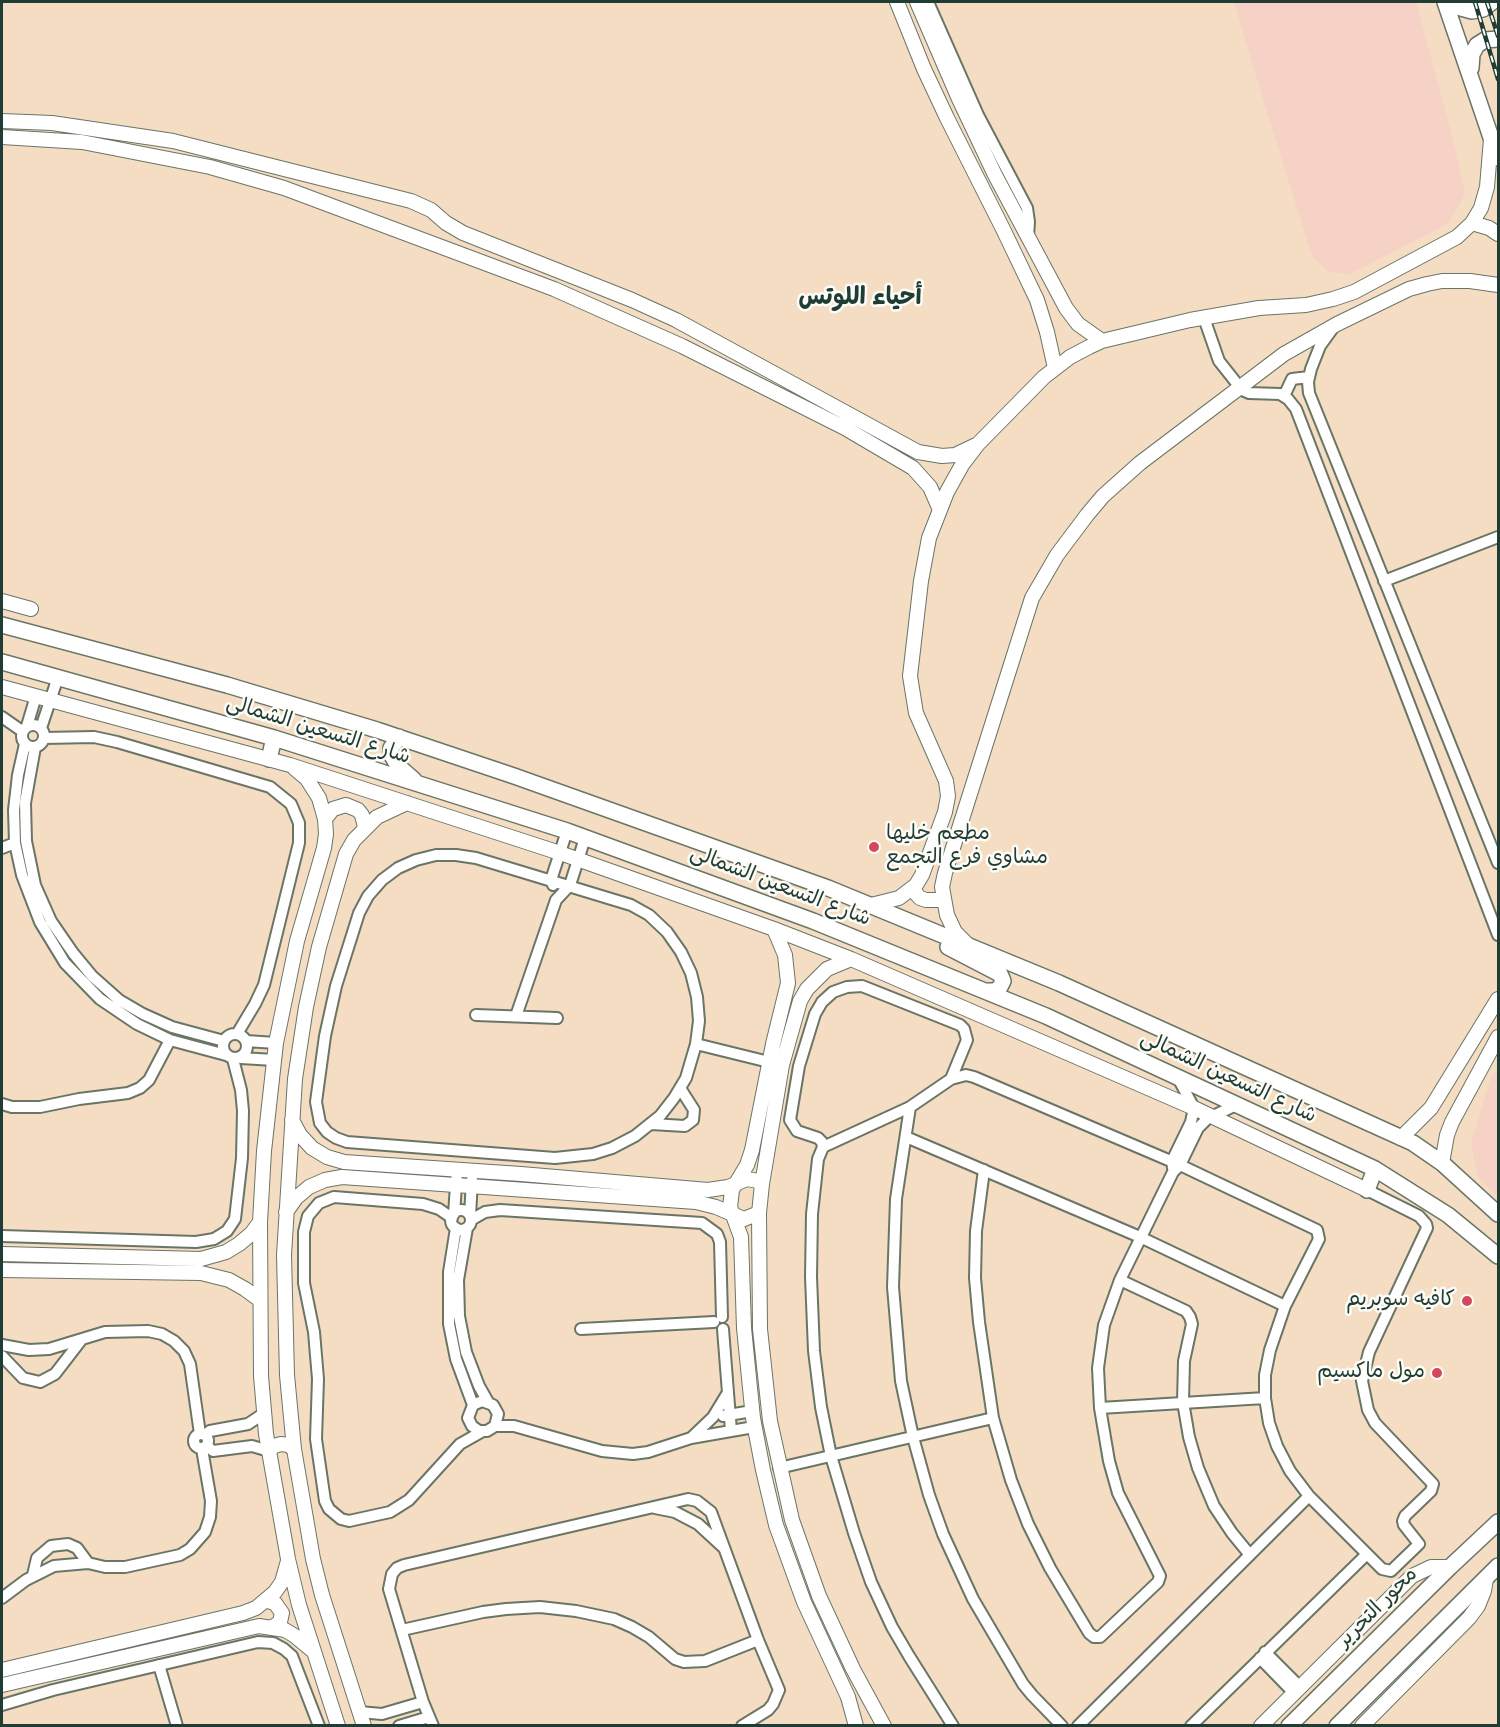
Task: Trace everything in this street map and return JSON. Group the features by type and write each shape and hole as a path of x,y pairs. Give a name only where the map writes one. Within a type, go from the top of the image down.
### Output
{"main road":[{"path":"1445,2 1498,158"},
{"path":"1454,2 1461,8 1472,11 1483,9 1492,2"},
{"path":"1471,75 1472,54 1477,45 1485,40 1498,39"},
{"name":"شارع التسعين الشمالى","path":"2,625 227,685 399,737 828,888 1059,983 1413,1143 1442,1163 1498,1214"},
{"name":"شارع التسعين الشمالى","path":"2,662 274,738 567,831 813,921 988,991 1375,1169 1448,1215 1498,1256"},
{"path":"399,737 391,748 392,754 399,766 418,784"},
{"path":"269,759 274,738"},
{"path":"919,925 933,940 998,971 1002,977 1002,984 998,990 988,991"},
{"path":"1367,1190 1375,1169"},
{"name":"محور التحرير","path":"1289,1725 1498,1522"},
{"path":"1337,1725 1498,1566"}],"street":[{"path":"897,2 947,118 1037,300 1055,369"},
{"path":"917,2 963,108 1066,309 1086,331 1102,341"},
{"path":"928,2 978,115 1027,208 1028,236"},
{"path":"2,121 52,123 173,141 373,206 426,239 608,312 805,407 914,468 930,487 940,510"},
{"path":"2,137 82,142 210,167 284,188 373,206 401,198 421,205 472,238 632,300 676,320 918,452 930,455 949,455 978,444"},
{"path":"871,905 898,898 912,889 922,875 945,812 948,796 944,773 916,713 910,676 925,554 954,478 978,444 1055,369 1077,353 1102,341 1204,318 1259,308 1306,305 1343,296 1457,237 1472,223 1481,208 1485,195 1491,139"},
{"path":"426,239 441,233 446,223"},
{"path":"1472,223 1489,228 1498,234"},
{"path":"968,945 951,923 943,897 945,873 1032,598 1071,534 1115,485 1140,463 1284,354 1337,324 1409,289 1442,281 1470,281 1498,285"},
{"path":"1204,318 1219,361 1239,388 1249,393 1284,396 1296,409 1498,930"},
{"path":"1337,324 1320,346 1309,377 1308,387 1311,398 1498,863"},
{"path":"1284,396 1292,379 1309,377"},
{"path":"1384,581 1498,537"},
{"path":"1353,557 1372,550"},
{"path":"2,601 31,609"},
{"path":"30,746 41,744 58,676"},
{"path":"2,687 290,765 560,853 774,929 851,959 1194,1108 1419,1216 1426,1224 1426,1233 1369,1352 1362,1381 1366,1403 1375,1423 1434,1484 1431,1491 1405,1516 1403,1521 1419,1545 1391,1571 1385,1570 1367,1554 1309,1496 1290,1471 1277,1446 1269,1423 1265,1398 1265,1375 1270,1350 1285,1306 1319,1239 1318,1232 974,1077 958,1076 951,1079 910,1107 823,1147 818,1159 812,1214 811,1277 814,1351 821,1407 831,1456 854,1533 872,1582 898,1636 953,1725"},
{"path":"30,746 21,738 36,696"},
{"path":"2,717 25,728 34,724 43,733 94,737 117,742 270,787 291,804 299,822 299,843 264,985 242,1038 246,1052 233,1057"},
{"path":"30,746 18,775 14,810 15,843 22,875 40,922 65,963 100,999 137,1024 170,1040 233,1057 274,1060"},
{"path":"30,746 25,803 26,841 36,885 51,921 92,976 119,1000 172,1027 224,1041"},
{"path":"290,765 307,780 319,798 325,819 326,834 297,942 277,1038 264,1151 260,1222 263,1409 288,1559 313,1652 338,1725"},
{"path":"364,1725 322,1595 313,1559 294,1449 289,1399 284,1255 286,1212 295,1079 302,1032 319,947 346,854 365,827 377,817 407,802"},
{"path":"325,819 333,809 346,805 358,810 365,827"},
{"path":"556,900 551,880 567,831"},
{"path":"516,1017 556,900 570,885 585,838"},
{"path":"2,848 15,843"},
{"path":"436,855 476,858 570,885 631,905 649,915 667,932 681,952 694,985 699,1021 696,1044 686,1078 667,1107 651,1124 630,1140 592,1154 555,1158 346,1142 327,1132 316,1113 325,1036 336,986 359,914 375,888 398,868 436,855"},
{"path":"912,889 920,898 926,900 938,900 943,897"},
{"path":"774,929 788,969 785,997 769,1062 752,1150 730,1198 733,1216 741,1237 744,1328 754,1427 776,1525 807,1611 843,1686 852,1722"},
{"path":"851,959 827,969 816,978 800,1001 782,1065 759,1213 760,1329 770,1421 792,1520 819,1596 884,1725"},
{"path":"823,1147 818,1138 797,1131 790,1120 799,1066 815,1014 822,1002 833,992 847,987 862,986 960,1025 964,1029 967,1040 951,1079"},
{"path":"785,997 800,1001"},
{"path":"1401,1138 1431,1108 1498,999"},
{"path":"476,1015 557,1018"},
{"path":"2,1236 196,1242 214,1239 227,1231 235,1219 243,1111 241,1090 233,1057 223,1048 224,1041 230,1035 242,1038 277,1038 290,1028 302,1032"},
{"path":"1442,1163 1452,1122 1498,1037"},
{"path":"2,1104 12,1107 40,1107 128,1093 140,1088 149,1080 170,1040"},
{"path":"696,1044 769,1062"},
{"path":"273,1076 283,1084 295,1079"},
{"path":"1175,1166 1194,1108 1179,1078"},
{"path":"651,1124 685,1126 693,1120 694,1110 680,1088"},
{"path":"984,1170 976,1231 975,1278 993,1418 1011,1480 1028,1524 1050,1568 1089,1633 1097,1638 1102,1636 1158,1582 1160,1576 1118,1493 1109,1461 1100,1408 1098,1368 1104,1325 1120,1280 1175,1166 1198,1128 1211,1117 1236,1105"},
{"path":"910,1107 897,1199 893,1287 902,1381 913,1437 929,1495 943,1534 973,1599 1023,1684 1062,1725"},
{"path":"1431,1108 1439,1118 1452,1122"},
{"path":"292,1120 300,1135 312,1148 327,1157 344,1162 500,1172 708,1190 718,1190 747,1179 762,1184"},
{"path":"906,1137 1140,1237 1285,1306"},
{"path":"500,1172 501,1155"},
{"path":"521,1174 522,1156"},
{"path":"457,1171 456,1185 462,1221 458,1280 459,1316 466,1352 488,1402 523,1427"},
{"path":"473,1171 472,1186 448,1272 449,1324 456,1359 473,1405"},
{"path":"286,1212 296,1198 309,1187 325,1180 342,1177 696,1203 716,1207 733,1216 749,1218 759,1213"},
{"path":"731,1431 720,1322 720,1242 710,1227 702,1223 500,1210 485,1212 462,1221 423,1204 334,1197 326,1199 313,1209 305,1223 304,1283 315,1332 318,1379 316,1439 325,1502 334,1515 349,1521 358,1521 380,1516 400,1507 460,1444 495,1426 523,1427 594,1449 617,1453 648,1452 691,1438 754,1427"},
{"path":"2,1254 201,1259 226,1252 239,1244 260,1222"},
{"path":"211,1257 211,1275"},
{"path":"2,1270 211,1275 229,1280 260,1300"},
{"path":"1120,1280 1186,1311 1190,1317 1192,1324 1184,1361 1183,1402 1189,1437 1197,1468 1214,1506 1250,1555"},
{"path":"581,1329 720,1322"},
{"path":"2,1345 29,1350 49,1349 105,1332 148,1330 174,1341 184,1351 190,1364 211,1501 210,1517 205,1532 198,1541 180,1554 125,1568 88,1563 66,1564 33,1575 2,1598"},
{"path":"2,1356 23,1378 40,1382 55,1374 82,1339"},
{"path":"691,1438 713,1417 727,1394"},
{"path":"1100,1408 1265,1398"},
{"path":"203,1441 210,1431 248,1424 263,1409 279,1407 289,1399"},
{"path":"460,1444 469,1422 468,1413 473,1405 477,1402 488,1402"},
{"path":"495,1426 498,1419 497,1410"},
{"path":"713,1417 752,1411"},
{"path":"713,1417 714,1434"},
{"path":"779,1468 993,1418"},
{"path":"469,1422 475,1429 483,1431"},
{"path":"203,1441 213,1451 252,1446 269,1451"},
{"path":"269,1451 281,1444 294,1449"},
{"path":"1078,1725 1309,1496"},
{"path":"399,1725 415,1721 431,1721 423,1702 389,1589 392,1574 404,1564 679,1499 697,1500 711,1512 779,1690 777,1698 768,1710 742,1725"},
{"path":"649,1506 686,1517 708,1532 726,1551"},
{"path":"33,1575 37,1558 51,1546 68,1544 77,1548 88,1563"},
{"path":"1191,1725 1367,1554"},
{"path":"2,1670 256,1608 267,1601 282,1582 288,1559"},
{"path":"1261,1725 1412,1576 1431,1567 1450,1567"},
{"path":"1362,1725 1469,1618 1478,1606 1486,1579"},
{"path":"267,1601 275,1603 281,1609 282,1618 273,1627"},
{"path":"402,1630 483,1612 540,1607 576,1611 614,1619 649,1637 675,1659 684,1662 705,1661 758,1640"},
{"path":"2,1685 259,1626 273,1627 295,1636 313,1652"},
{"path":"2,1705 53,1690 258,1642 273,1643 292,1656 318,1725"},
{"path":"1263,1655 1297,1690"},
{"path":"159,1665 177,1725"},
{"path":"358,1712 382,1714 423,1702"},
{"path":"852,1722 859,1707 873,1705"},
{"path":"410,1706 415,1721"},
{"path":"1377,1710 1379,1725"}],"shaded area":[{"path":"1234,2 1416,2 1455,147 1465,194 1449,223 1348,275 1328,271 1312,256"},
{"path":"1498,1068 1498,1197 1478,1177 1471,1143 1490,1080"}],"railway":[{"path":"1475,2 1498,79"},
{"path":"1487,2 1498,36"}],"place":[{"name":"مطعم خليها مشاوي فرع التجمع","path":"874,847"},
{"name":"كافيه سوبريم","path":"1467,1301"},
{"name":"مول ماكسيم","path":"1437,1373"}],"district":[{"name":"أحياء اللوتس","path":"860,299"}]}
